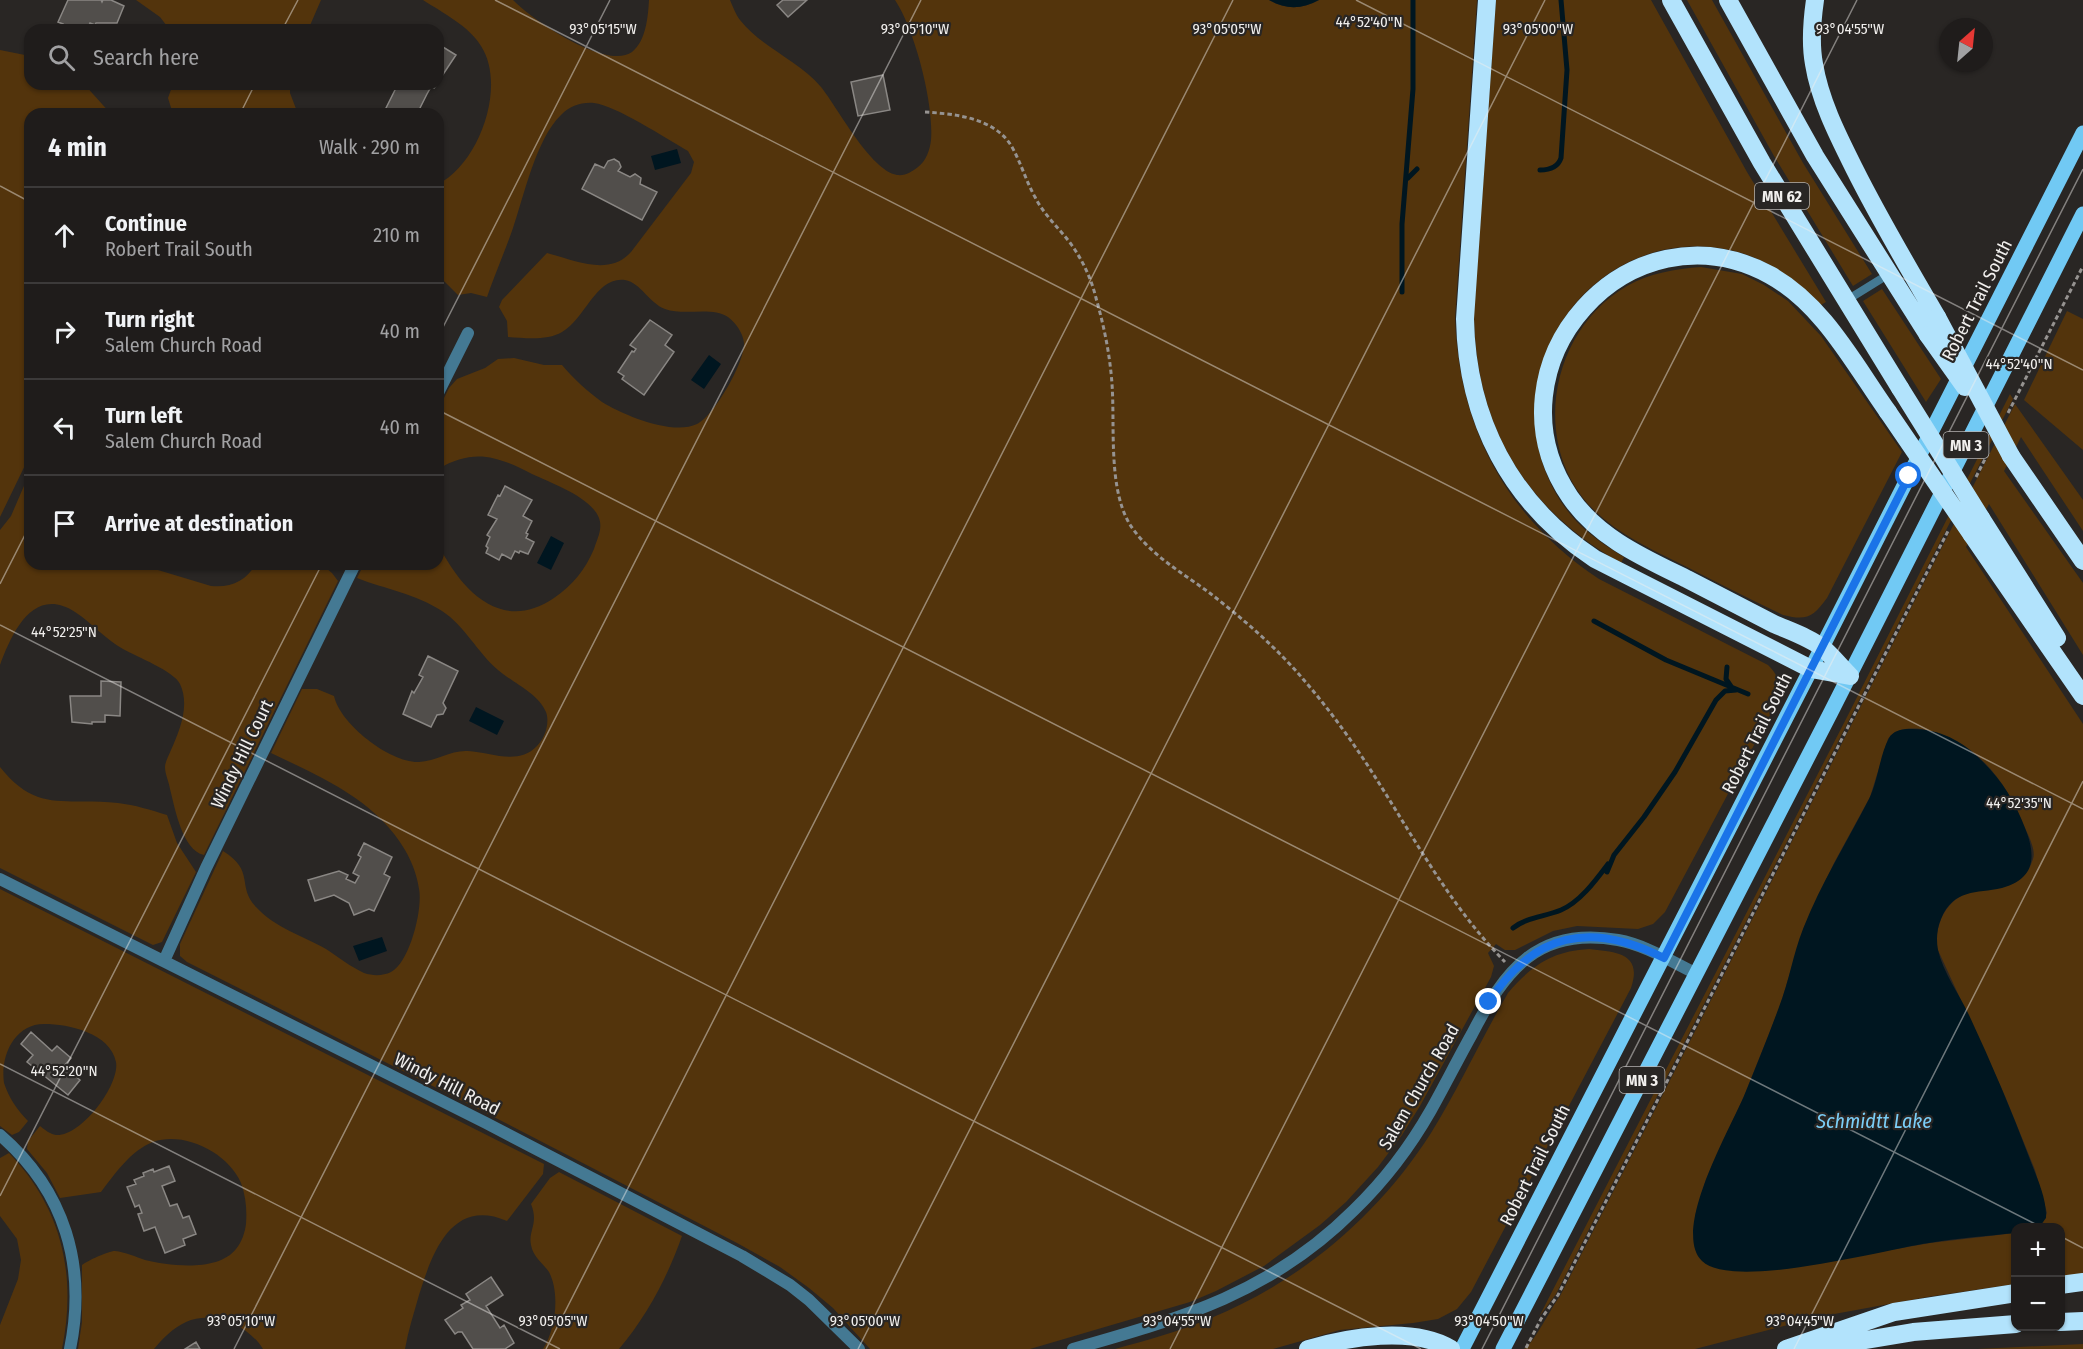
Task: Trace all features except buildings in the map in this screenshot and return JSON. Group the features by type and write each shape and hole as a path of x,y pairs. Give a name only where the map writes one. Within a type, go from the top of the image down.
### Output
{"highway":[{"path":"1487,0 1464,319 1466,353 1472,384 1492,444 1513,480 1532,504 1560,533 1584,552 1619,573 1811,669 1850,676"},
{"name":"MN 62","path":"1671,0 1762,163 2083,679"},
{"name":"MN 62","path":"1728,0 1815,156 1889,274 2083,561"},
{"path":"1815,0 1812,32 1813,56 1825,103 1840,140 2011,456"},
{"path":"1850,676 1822,648 1640,556 1604,533 1588,520 1563,486 1548,452 1545,430 1544,400 1550,366 1574,319 1591,299 1613,282 1638,269 1668,259 1687,256 1717,258 1739,262 1761,271 1782,283 1801,298 1840,344 2083,696"},
{"path":"2065,1285 2083,1282"},
{"path":"1786,1349 1894,1312 2011,1294"},
{"path":"2065,1322 2083,1321"},
{"path":"1814,1349 1913,1332 2011,1324"},
{"path":"1308,1349 1341,1341 1404,1336 1431,1340 1451,1349"}],"main road":[{"name":"Robert Trail South","path":"1462,1349 1664,958 2083,133"},
{"name":"MN 3","path":"1503,1349 1850,676 2083,214"}],"street":[{"path":"444,381 468,333"},
{"name":"Windy Hill Court","path":"164,961 206,868 352,570"},
{"name":"Windy Hill Road","path":"0,879 486,1123 742,1256 790,1285 809,1300 859,1349"},
{"name":"Salem Church Road","path":"1073,1349 1173,1320 1229,1298 1284,1266 1328,1234 1367,1197 1400,1158 1430,1112 1489,1002 1513,969 1527,957 1551,945 1583,938 1625,942 1696,974"},
{"path":"0,1135 28,1161 40,1177 67,1234 74,1264 76,1291 75,1321 70,1349"}],"lane":[{"path":"1846,301 1889,274"}],"path":[{"path":"925,112 973,119 992,127 1003,136 1013,149 1042,209 1070,242 1086,268 1096,296 1107,345 1112,384 1117,482 1122,506 1131,526 1158,554 1233,613 1303,679 1363,759 1420,852 1460,910 1481,937 1513,969"},
{"path":"2008,414 2083,266"},
{"path":"1971,485 1992,444"},
{"path":"1526,1348 1574,1263 1950,528"}],"shaded area":[{"path":"136,0 321,0 311,24 165,24 160,17"},
{"path":"423,0 513,0 536,19 570,40 605,55 620,56 632,52 640,42 647,21 649,0 730,0 739,18 749,30 802,69 821,87 855,137 876,162 887,171 900,175 921,165 929,151 931,125 922,68 909,29 895,0 1269,0 1294,7 1319,0 1477,0 1455,318 1466,396 1478,433 1494,466 1514,498 1538,528 1566,554 1599,579 1768,665 1780,685 1778,700 1665,912 1653,924 1638,929 1577,926 1553,931 1515,950 1505,950 1496,944 1488,953 1494,966 1491,977 1402,1135 1378,1167 1346,1202 1320,1225 1264,1266 1216,1291 1190,1302 1030,1349 870,1349 833,1308 780,1267 490,1115 187,962 180,956 180,944 223,851 243,872 250,899 263,914 280,926 326,949 359,971 374,975 391,972 398,966 409,946 417,921 419,889 410,859 393,832 379,817 346,792 271,753 302,689 317,689 334,696 346,718 368,740 407,761 425,761 462,751 513,757 529,752 540,743 544,735 547,716 542,705 491,663 450,617 422,600 357,578 361,570 444,570 444,555 458,577 485,602 500,609 517,611 535,608 561,593 578,576 590,557 599,534 599,518 595,510 570,491 496,459 463,458 444,466 444,398 457,379 485,368 498,359 514,358 544,365 562,365 586,389 611,407 635,418 662,426 687,427 697,424 712,411 734,375 743,352 742,336 728,317 714,312 681,312 665,309 636,285 625,280 606,284 570,326 556,335 543,338 508,337 507,321 499,307 502,300 547,253 591,264 612,264 622,260 631,252 691,173 694,162 688,151 655,131 603,105 580,104 568,109 552,125 544,138 487,297 471,293 458,295 444,281 444,180 466,160 476,142 485,122 490,102 491,82 488,63 481,46 470,32"},
{"path":"1496,0 1651,0 1747,172 1826,302 1821,305 1785,274 1753,257 1702,246 1663,250 1628,262 1596,283 1570,310 1551,342 1539,379 1535,419 1538,447 1553,487 1568,511 1588,532 1624,557 1621,563 1586,541 1556,516 1531,488 1510,457 1494,424 1483,388 1476,350 1474,309"},
{"path":"1687,0 1712,0 1803,163 1872,274 1853,286 1774,156"},
{"path":"0,50 24,55 24,90 89,90 106,108 24,108 24,467 0,517"},
{"path":"171,90 290,90 296,108 171,108 168,98"},
{"path":"1701,267 1742,274 1788,301 1821,336 1902,452 1827,598 1818,610 1809,616 1798,618 1783,615 1661,554 1614,527 1593,509 1573,483 1560,453 1555,422 1557,390 1566,359 1580,330 1601,306 1627,286 1663,272"},
{"path":"1882,289 1941,379 1926,402 1863,301"},
{"path":"2067,311 2083,319 2083,450 2024,400"},
{"path":"2010,394 2013,399 1556,1294 1539,1317 1846,719"},
{"path":"2015,404 2083,500 2083,531 2021,437 2004,471 2083,583 2083,655 1989,504 1966,547 2083,724 2083,1274 2065,1277 2065,1223 2043,1223 2047,1213 2035,1170 2005,1096 1937,948 1940,923 1953,902 1968,893 2006,886 2022,878 2033,859 2032,843 2009,794 1986,764 1957,741 1921,729 1907,729 1891,735 1888,739 1870,797 1834,863 1804,927 1779,1009 1744,1096 1706,1179 1695,1216 1784,1269 1930,1243 2011,1233 2011,1285 1818,1317 1695,1349 1524,1349 1533,1340 1560,1296"},
{"path":"24,486 24,570 158,570 211,586 225,586 243,579 252,570 328,570 338,581 204,855 196,852 185,837 177,817 165,770 184,709 183,692 180,684 171,674 116,645 75,612 60,605 47,604 36,608 26,616 11,639 0,665 0,530 11,516"},
{"path":"0,767 27,792 40,797 53,800 118,803 167,815 177,843 196,872 162,942 153,945 0,868"},
{"path":"0,889 544,1164 543,1174 507,1221 488,1216 471,1217 458,1223 447,1234 438,1247 424,1279 405,1349 263,1349 256,1340 239,1327 229,1322 207,1318 181,1324 154,1349 78,1349 82,1322 82,1265 98,1256 115,1251 167,1264 193,1265 218,1261 236,1249 242,1240 246,1224 245,1198 235,1172 216,1154 191,1142 165,1139 153,1142 137,1151 101,1192 60,1198 47,1173 27,1149 28,1141 40,1126 56,1135 76,1128 97,1108 116,1072 116,1062 106,1044 97,1037 76,1028 34,1025 18,1035 7,1052 4,1062 4,1083 14,1104 28,1121 19,1132 12,1135 0,1126"},
{"path":"1589,949 1609,951 1625,956 1633,968 1631,988 1471,1292 1457,1309 1438,1319 1340,1330 1273,1349 1115,1349 1188,1327 1244,1303 1276,1285 1335,1243 1387,1192 1431,1133 1508,993 1525,975 1543,962 1564,953"},
{"path":"9,1153 42,1196 61,1244 68,1295 62,1349 0,1349 0,1325 18,1279 21,1260 17,1239 0,1216 0,1158"},
{"path":"559,1172 682,1236 656,1295 639,1323 619,1349 543,1349 554,1321 555,1290 549,1272 532,1249 530,1240 534,1217 531,1204 550,1178"},
{"path":"2083,1344 2083,1349 1977,1349"}],"water":[{"path":"1269,0 1319,0 1307,5 1288,7"},
{"path":"677,149 681,163 655,170 651,156"},
{"path":"709,355 721,364 704,389 691,380"},
{"path":"551,536 564,543 551,570 537,563"},
{"path":"476,707 504,721 497,735 469,721"},
{"name":"Schmidtt Lake","path":"1903,729 1920,729 1939,733 1957,741 1973,753 1989,768 2007,792 2029,838 2032,856 2027,872 2021,879 2002,888 1967,894 1952,902 1940,922 1937,942 1944,966 1969,1015 2015,1121 2041,1187 2046,1218 2042,1223 2011,1223 2011,1233 1940,1241 1811,1266 1744,1272 1719,1269 1702,1261 1694,1247 1694,1227 1698,1204 1706,1180 1766,1041 1810,912 1869,799 1889,738"},
{"path":"382,937 387,951 359,961 353,946"}],"waterway":[{"path":"1402,292 1402,224 1413,89 1413,0"},
{"path":"1540,170 1553,167 1561,158 1567,70 1561,0"},
{"path":"1408,178 1417,169"},
{"path":"1594,621 1666,660 1748,694"},
{"path":"1727,667 1726,679 1732,688"},
{"path":"1607,872 1614,855 1675,772 1716,700 1725,691 1736,690"},
{"path":"1513,928 1561,910 1575,902 1608,864"}],"route":[{"path":"1489,1002 1504,980 1521,962 1539,950 1568,940 1596,938 1618,940 1640,946 1664,958 1909,476"}]}
